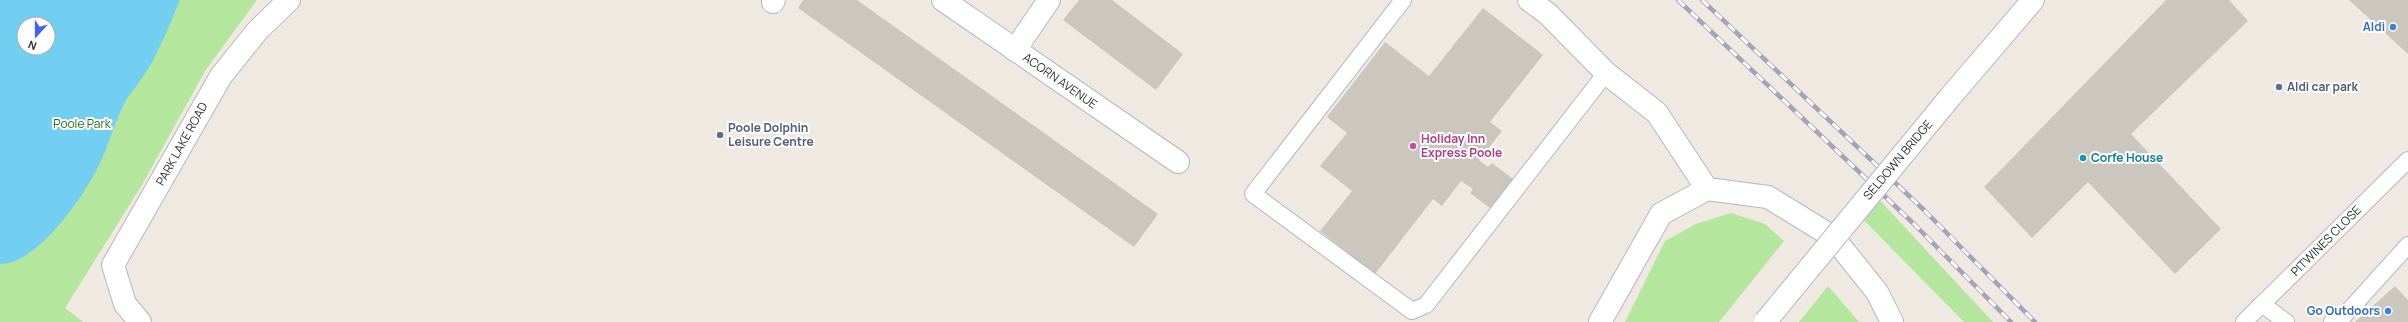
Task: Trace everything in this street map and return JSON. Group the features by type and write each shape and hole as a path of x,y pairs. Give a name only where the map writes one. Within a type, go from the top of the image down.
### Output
{"street":[{"name":"PARK LAKE ROAD","path":"140,322 125,304 113,265 221,76 258,30 289,0"},
{"name":"ACORN AVENUE","path":"943,0 1178,162"},
{"path":"1015,50 1050,0"},
{"path":"1529,0 1548,14 1606,73 1657,113 1707,189"},
{"name":"SELDOWN BRIDGE","path":"1765,322 1951,96 2033,0"},
{"path":"1600,322 1661,214 1707,189 1768,198 1833,237 1877,292 1892,322"}],"lane":[{"path":"1403,0 1252,194 1412,311 1426,305 1606,73"},
{"name":"PITWINES CLOSE","path":"2244,322 2408,160"},
{"path":"2332,322 2344,316 2408,245"},
{"path":"2262,304 2286,322"}],"green space":[{"name":"Poole Park","path":"0,0 257,0 205,71 142,185 65,308 83,322 0,322"},
{"path":"1872,192 1993,322 1964,322 1856,212"},
{"path":"1731,213 1765,224 1784,241 1719,322 1625,322 1665,241 1696,224"},
{"path":"1828,286 1859,322 1799,322"}],"water":[{"path":"0,0 180,0 153,61 124,104 104,154 76,204 47,238 31,252 15,261 0,264"}],"building":[{"path":"803,0 857,0 1158,214 1134,247 798,8"},
{"path":"1079,0 1112,0 1183,54 1156,90 1063,20"},
{"name":"Corfe House","path":"2166,0 2229,0 2248,21 2131,134 2221,229 2175,274 2088,182 2032,238 1984,187"},
{"name":"Aldi","path":"2349,0 2408,0 2408,54"},
{"name":"Holiday Inn Express Poole","path":"1483,8 1543,55 1490,122 1502,131 1479,160 1488,167 1492,163 1517,182 1494,211 1470,193 1473,189 1461,181 1442,206 1433,199 1375,274 1320,231 1352,191 1320,166 1347,133 1327,117 1385,42 1429,76"},
{"name":"Go Outdoors","path":"2395,286 2408,300 2408,322 2355,322"}],"railway":[{"path":"1678,0 1916,226 2011,322"},
{"path":"1702,0 1924,210 2035,322"}],"place":[{"name":"Aldi","path":"2393,27"},
{"name":"Aldi car park","path":"2279,87"},
{"name":"Poole Dolphin Leisure Centre","path":"720,135"},
{"name":"Holiday Inn Express Poole","path":"1413,146"},
{"name":"Corfe House","path":"2083,158"},
{"name":"Go Outdoors","path":"2388,311"}]}
